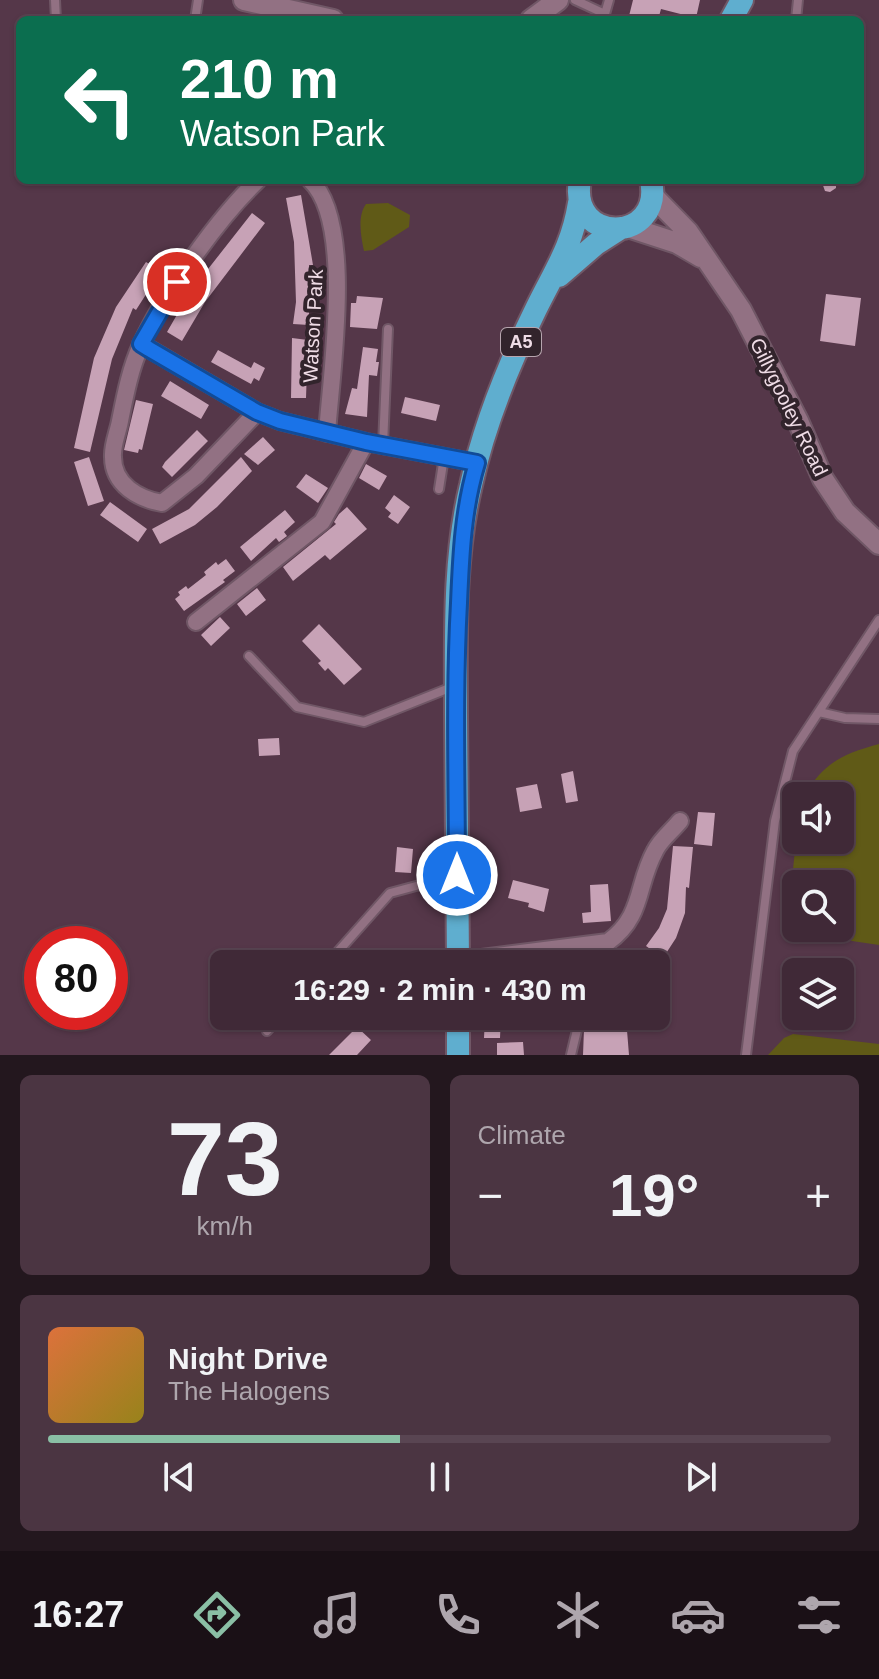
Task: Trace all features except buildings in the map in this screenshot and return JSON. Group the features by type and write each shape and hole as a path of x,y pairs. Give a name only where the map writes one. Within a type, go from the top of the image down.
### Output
{"highway":[{"name":"A5","path":"549,285 596,244 639,221 647,211 653,186"},
{"name":"A5","path":"577,190 593,222 604,228 625,228"},
{"name":"A5","path":"458,950 456,685 461,543 471,484 512,362 570,245 577,190"},
{"path":"458,1030 458,1055"}],"main road":[{"path":"246,0 316,16"},
{"path":"536,16 558,0 556,16"},
{"name":"Gillygooley Road","path":"653,186 688,232 747,321 798,421 823,479 845,512 879,544"},
{"name":"Gillygooley Road","path":"625,228 677,243 708,262"}],"street":[{"path":"254,184 242,195 177,282 141,344 127,387 113,458 117,474 130,492 162,503 196,476 257,412"},
{"name":"Watson Park","path":"313,184 327,207 336,251 337,292 327,433"},
{"path":"141,344 257,412 327,433 477,463"},
{"path":"196,622 322,522 366,442"},
{"path":"548,950 608,942 620,933 634,914 655,851 680,821"}],"lane":[{"path":"575,0 605,14 609,0"},
{"path":"383,445 388,329"},
{"path":"439,489 444,456"},
{"path":"746,1055 775,821 793,751 879,620"},
{"path":"249,656 297,707 364,722 456,685"},
{"path":"819,712 845,718 879,719"},
{"path":"339,950 390,893 457,875"},
{"path":"571,1055 577,1030"}],"shaded area":[{"path":"388,203 410,215 409,227 373,250 364,251 360,227 363,209 366,204"},
{"path":"879,744 879,945 854,941 854,870 793,870 795,854 854,854 854,782 813,782 827,767"},
{"path":"793,1034 879,1044 879,1055 768,1055 784,1038"}],"route":[{"path":"177,282 141,344 149,349 257,412 280,421 366,442 477,463 461,543 456,655 457,875"}]}
